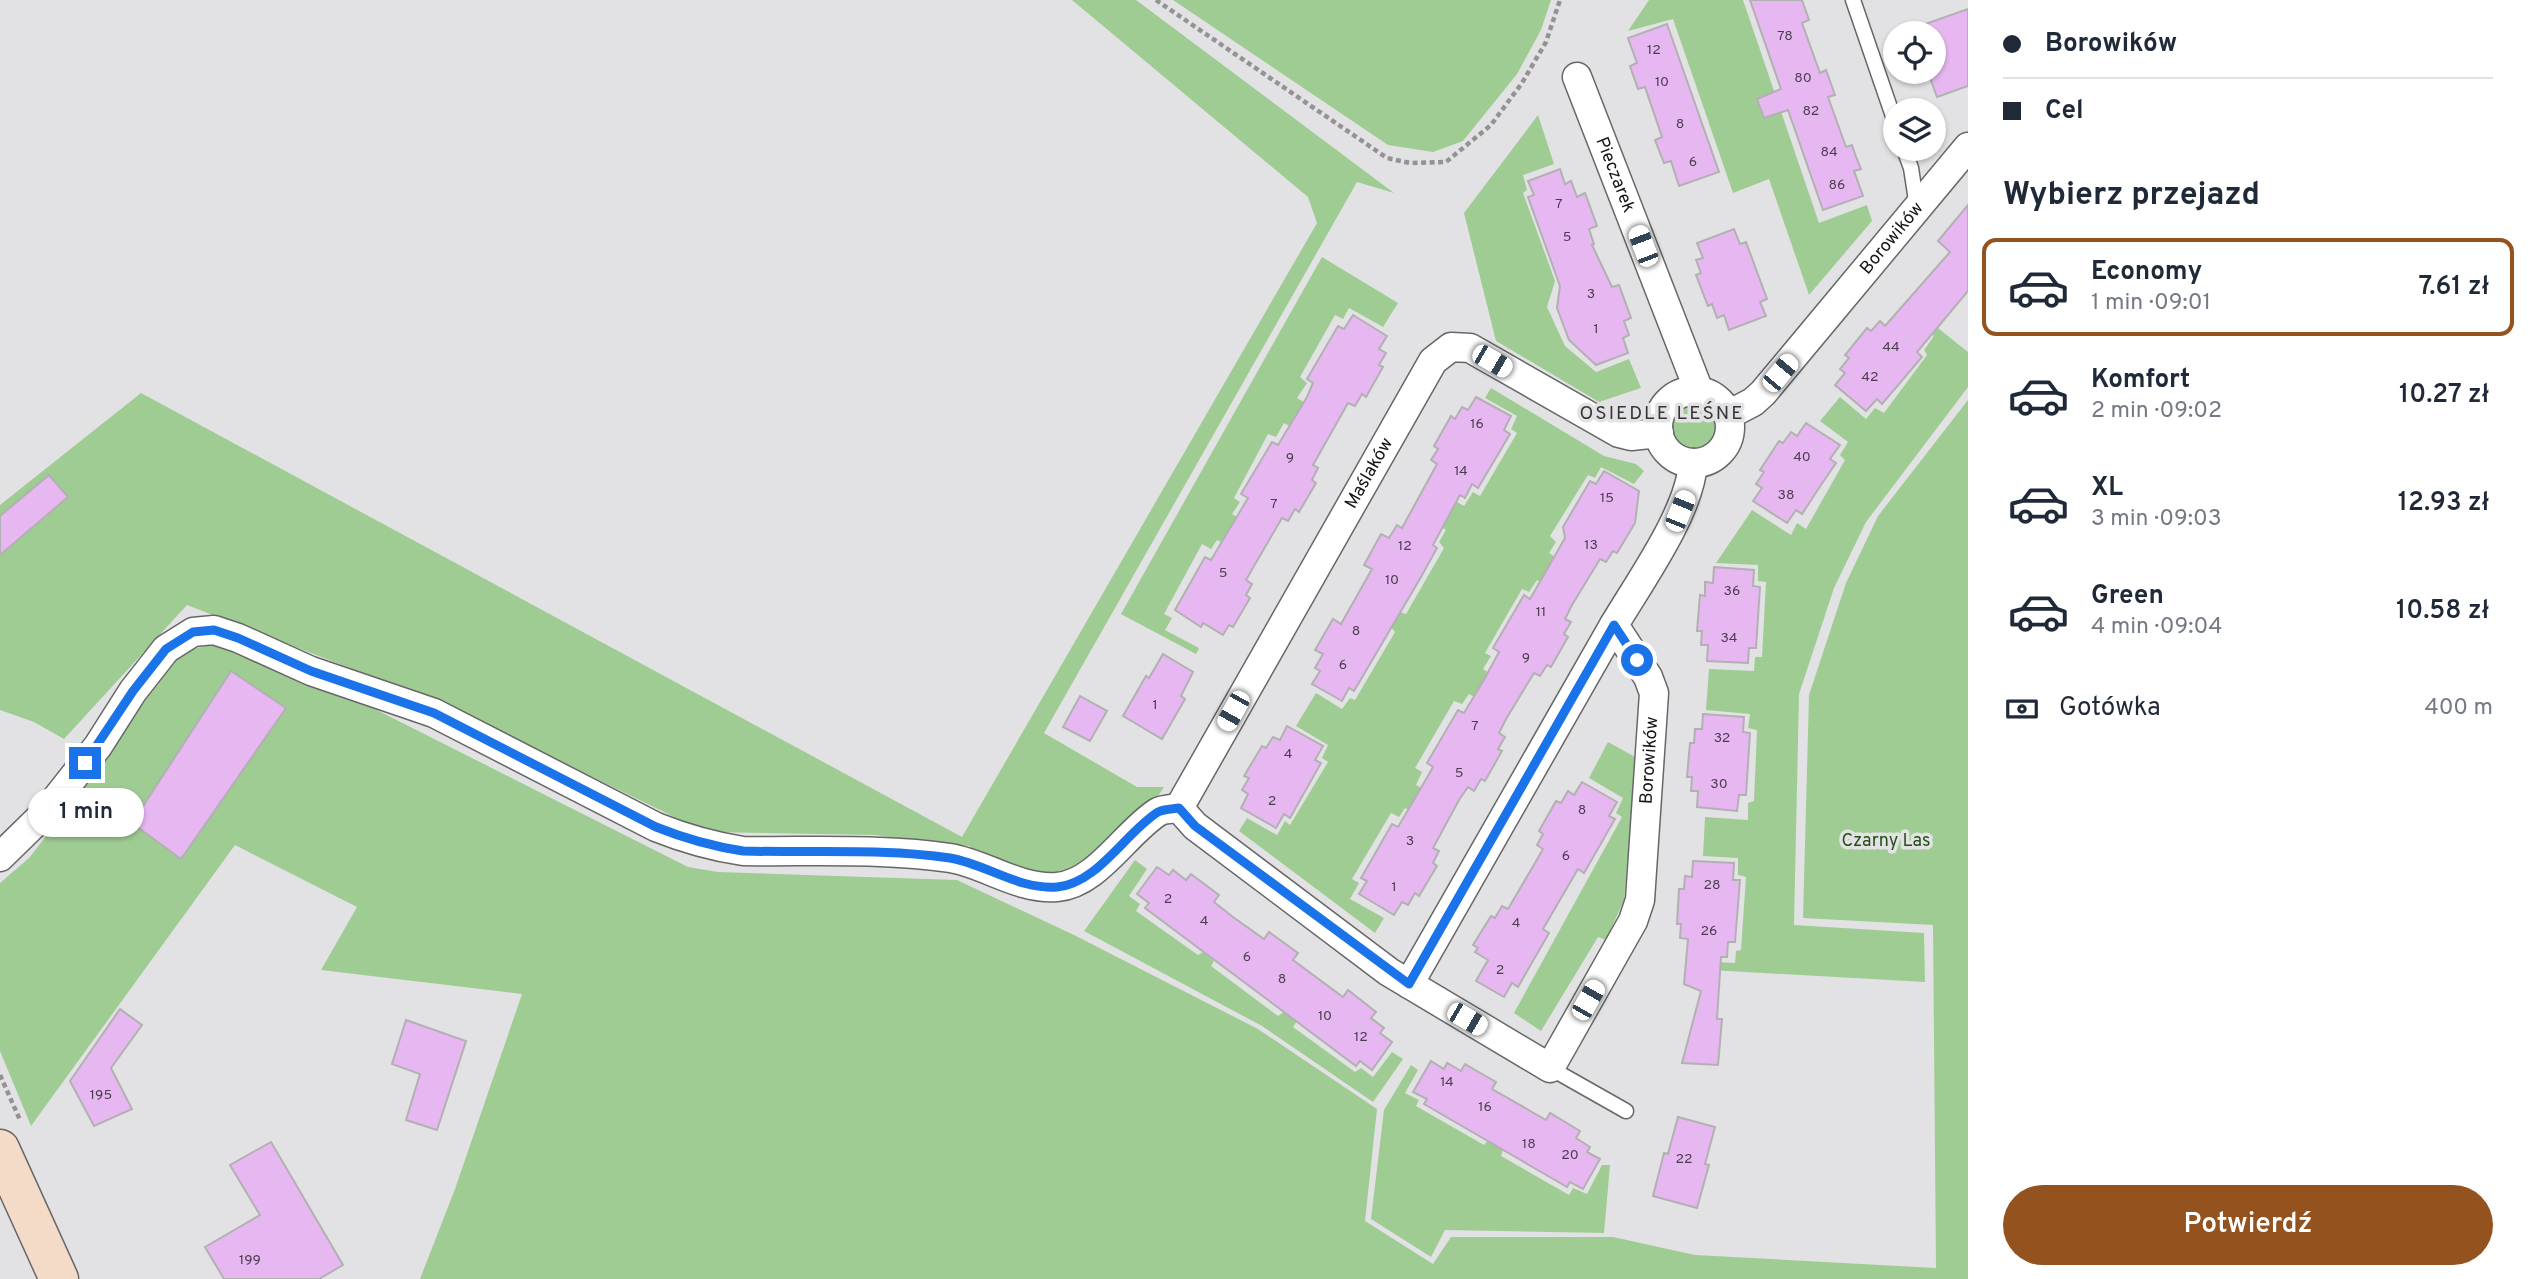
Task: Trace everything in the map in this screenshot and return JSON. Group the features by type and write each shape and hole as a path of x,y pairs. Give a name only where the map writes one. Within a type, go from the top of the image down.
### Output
{"street":[{"name":"Pieczarek","path":"1577,77 1699,391"},
{"name":"Borowików","path":"1728,415 1753,402 1763,393 1968,148"},
{"name":"Maślaków","path":"1179,808 1433,362 1451,347 1470,348 1619,433 1632,436 1659,433"},
{"path":"1699,391 1712,396 1723,405 1728,415 1730,431 1726,445 1717,455 1704,462 1693,463 1677,459 1666,449 1659,433 1663,410 1672,399 1685,392 1699,391"},
{"path":"1409,984 1680,511 1690,487 1693,463"},
{"name":"Borowików","path":"1550,1068 1633,921 1640,900 1654,693 1648,677 1614,625"},
{"path":"0,857 22,839 45,813 166,649 193,632 214,630 311,671 434,713 557,778 656,827 693,842 743,851 923,855 968,861 1033,886 1058,887 1077,881 1091,872 1160,811 1179,808 1195,826 1409,984 1550,1068"},
{"path":"0,1149 59,1279"}],"lane":[{"path":"1853,0 1887,98"},
{"path":"1909,161 1917,209"},
{"path":"1550,1068 1626,1111"}],"path":[{"path":"1156,0 1387,158 1410,163 1446,162 1491,125 1522,83 1546,43 1560,0"}],"green space":[{"path":"1072,0 1136,0 1394,193 1357,182 1044,733 1137,787 1164,787 1157,798 1077,868 1064,873 1037,874 973,852 970,846 876,835 705,832 443,704 187,605 64,739 34,722 0,710 0,505 141,393 962,837 1317,223 1308,197"},
{"path":"1173,0 1551,0 1541,30 1517,74 1463,141 1433,152 1388,145"},
{"path":"1649,0 1743,0 1819,223 1867,205 1872,221 1809,295 1769,179 1733,193 1673,19 1628,31"},
{"path":"1538,115 1554,164 1523,175 1527,190 1523,193 1555,281 1547,307 1565,346 1596,372 1629,359 1641,388 1599,402 1496,341 1464,213"},
{"path":"1322,257 1398,303 1383,327 1349,308 1343,319 1335,315 1300,377 1307,383 1297,398 1332,419 1318,442 1284,423 1276,437 1268,434 1234,498 1240,502 1232,514 1266,534 1252,559 1217,540 1211,549 1202,544 1164,614 1172,618 1165,630 1199,648 1196,654 1121,614"},
{"path":"1914,309 1968,352 1968,387 1866,522 1834,588 1799,694 1794,925 1924,933 1925,982 1693,969 1693,961 1735,963 1736,951 1741,950 1746,877 1738,875 1738,858 1703,856 1705,817 1748,820 1748,803 1754,801 1757,730 1748,728 1750,714 1706,710 1709,669 1754,671 1755,657 1762,657 1766,582 1758,581 1758,565 1716,563 1752,510 1791,535 1797,523 1806,529 1845,460 1840,455 1848,442 1820,421 1840,397 1866,419 1875,408 1884,413 1927,355 1924,350 1934,336 1907,316"},
{"path":"1491,388 1604,456 1636,464 1644,471 1634,484 1601,467 1595,478 1588,475 1550,536 1556,542 1549,553 1580,573 1566,598 1537,580 1529,592 1522,589 1485,653 1491,656 1483,669 1514,689 1500,711 1469,694 1462,704 1454,701 1415,768 1422,772 1416,785 1449,803 1438,825 1405,808 1399,817 1391,813 1352,879 1359,883 1350,899 1384,918 1375,933 1239,831 1247,818 1277,835 1285,821 1290,825 1328,762 1322,758 1328,745 1296,726 1316,693 1342,709 1350,698 1355,700 1395,632 1391,627 1400,612 1406,614 1444,548 1439,542 1446,530 1417,512 1431,487 1464,506 1473,492 1480,496 1517,433 1511,429 1517,416 1485,398"},
{"name":"Czarny Las","path":"1968,400 1968,1279 420,1279 455,1189 522,994 321,970 357,907 235,845 31,1126 0,1051 0,883 29,858 80,793 132,714 183,651 207,646 226,646 345,694 688,867 718,872 957,880 1074,935 1258,1029 1377,1109 1365,1221 1433,1264 1451,1237 1613,1237 1695,1255 1936,1268 1933,925 1803,918 1809,695 1846,583 1878,516"},
{"path":"1695,402 1712,410 1720,427 1712,444 1695,452 1678,444 1670,427 1678,410"},
{"path":"1608,742 1637,758 1624,900 1606,940 1598,937 1541,1031 1514,1013 1622,817 1616,813 1623,798 1589,778"},
{"path":"1135,860 1147,869 1129,896 1140,904 1136,911 1198,955 1203,952 1214,961 1211,966 1278,1016 1285,1011 1297,1021 1293,1027 1355,1072 1361,1068 1373,1077 1392,1052 1403,1059 1373,1102 1262,1026 1084,931"},
{"path":"1411,1065 1418,1070 1405,1093 1419,1100 1416,1106 1484,1145 1488,1140 1503,1149 1501,1156 1569,1195 1573,1188 1587,1194 1602,1165 1610,1165 1604,1233 1445,1230 1431,1257 1371,1219 1384,1110"}],"building":[{"path":"1750,0 1802,0 1809,20 1802,23 1820,73 1826,70 1835,95 1828,97 1846,147 1852,145 1861,169 1854,171 1863,196 1823,210 1788,110 1764,118 1757,99 1781,89"},
{"path":"1968,9 1968,86 1937,97 1932,84 1946,84 1946,21 1934,21"},
{"path":"1667,24 1719,172 1679,186 1671,161 1664,163 1655,140 1662,137 1645,87 1638,89 1630,66 1637,63 1628,38"},
{"path":"1560,169 1565,184 1571,181 1577,197 1585,193 1597,226 1589,229 1594,244 1592,245 1612,287 1619,285 1631,318 1624,321 1629,335 1623,338 1628,353 1596,365 1569,340 1557,308 1560,286 1528,197 1534,195 1528,181"},
{"path":"1968,205 1968,291 1917,352 1922,357 1882,404 1877,399 1866,411 1835,385 1845,373 1840,369 1849,358 1845,355 1867,328 1871,331 1880,321 1885,326 1950,252 1938,241"},
{"path":"1734,229 1740,244 1746,242 1767,299 1760,302 1766,316 1729,330 1724,315 1717,318 1712,304 1708,306 1696,275 1701,273 1696,260 1703,258 1697,243"},
{"path":"1353,315 1387,336 1379,349 1386,353 1379,365 1383,367 1366,397 1362,394 1355,406 1348,403 1313,465 1318,468 1312,480 1316,483 1299,512 1295,509 1288,521 1282,518 1246,580 1252,584 1246,595 1250,598 1233,627 1229,625 1223,635 1203,623 1201,627 1175,610 1205,557 1211,560 1248,498 1241,494 1272,442 1278,445 1307,397 1313,383 1307,379 1338,326 1344,329"},
{"path":"1476,397 1511,416 1504,430 1510,434 1478,488 1472,484 1465,498 1460,495 1433,545 1437,548 1421,577 1354,691 1349,688 1342,701 1312,684 1320,671 1315,668 1323,654 1315,650 1333,619 1341,624 1372,569 1364,565 1381,534 1389,538 1397,525 1402,528 1437,464 1431,460 1438,449 1434,446 1451,416 1455,419 1462,407 1468,410"},
{"path":"1806,423 1840,445 1830,459 1836,463 1802,514 1796,510 1787,523 1753,501 1762,488 1756,484 1764,472 1760,470 1779,441 1783,443 1791,432 1797,436"},
{"path":"1604,471 1639,491 1635,523 1617,553 1613,551 1606,562 1600,559 1572,605 1565,619 1571,622 1564,634 1568,637 1551,667 1547,665 1540,676 1534,673 1506,719 1499,733 1505,737 1498,749 1502,751 1485,781 1481,779 1474,791 1468,787 1459,800 1433,848 1439,851 1433,863 1437,866 1419,896 1415,893 1408,905 1402,902 1394,915 1359,894 1367,881 1361,878 1392,824 1398,827 1425,781 1433,767 1427,763 1458,710 1464,713 1485,678 1499,652 1493,648 1524,595 1530,599 1565,538 1563,527 1590,481 1596,484"},
{"path":"49,475 68,497 0,555 0,516"},
{"path":"1714,567 1754,570 1753,586 1760,587 1756,648 1749,648 1748,663 1707,661 1708,645 1701,645 1702,631 1697,631 1700,595 1705,596 1705,582 1713,583"},
{"path":"1163,654 1193,672 1181,696 1185,699 1162,739 1123,716 1146,676 1149,678"},
{"path":"231,671 286,708 181,859 132,823"},
{"path":"1080,696 1107,711 1090,741 1063,727"},
{"path":"1703,714 1744,717 1743,732 1750,733 1746,795 1739,795 1737,811 1697,807 1698,791 1691,791 1692,777 1687,777 1690,743 1694,743 1695,729 1702,729"},
{"path":"1287,726 1323,746 1315,760 1321,763 1290,818 1284,814 1276,828 1241,808 1248,794 1242,790 1249,778 1244,776 1262,746 1266,748 1273,737 1280,740"},
{"path":"1582,782 1617,802 1609,816 1615,819 1584,873 1578,869 1543,929 1549,933 1518,987 1512,983 1504,997 1476,981 1488,960 1475,952 1478,948 1473,945 1491,916 1495,918 1502,906 1508,909 1535,863 1543,849 1537,845 1543,834 1539,831 1556,801 1561,803 1568,791 1574,795"},
{"path":"1693,861 1734,863 1733,880 1740,880 1735,942 1728,942 1727,957 1721,957 1717,1019 1722,1019 1718,1065 1682,1063 1701,991 1684,984 1688,939 1680,938 1681,924 1677,924 1679,889 1684,889 1685,876 1692,877"},
{"path":"1157,867 1169,875 1173,870 1186,880 1191,874 1219,895 1214,902 1233,917 1264,939 1269,932 1298,953 1293,960 1343,997 1348,990 1376,1012 1371,1018 1384,1028 1380,1033 1392,1042 1372,1070 1360,1061 1356,1066 1145,908 1149,903 1137,894"},
{"path":"120,1009 142,1025 111,1068 132,1109 94,1126 70,1081"},
{"path":"406,1020 466,1041 437,1130 406,1120 420,1074 392,1064"},
{"path":"1431,1061 1444,1069 1447,1063 1461,1071 1465,1064 1496,1082 1492,1089 1546,1120 1550,1113 1580,1131 1576,1138 1590,1147 1587,1152 1600,1159 1583,1189 1570,1182 1567,1187 1424,1104 1427,1099 1413,1092"},
{"path":"1678,1117 1715,1127 1705,1164 1709,1165 1697,1208 1653,1196 1664,1153 1668,1154"},
{"path":"271,1142 343,1265 319,1279 224,1279 205,1247 260,1215 230,1165"}],"district":[{"name":"OSIEDLE LEŚNE","path":"1662,414"}],"route":[{"path":"85,763 133,691 166,649 193,632 214,630 311,671 434,713 656,827 693,842 717,847 743,851 923,855 968,861 1033,886 1058,887 1077,881 1091,872 1160,811 1179,808 1195,826 1389,972 1409,984 1614,625 1637,660"}]}
